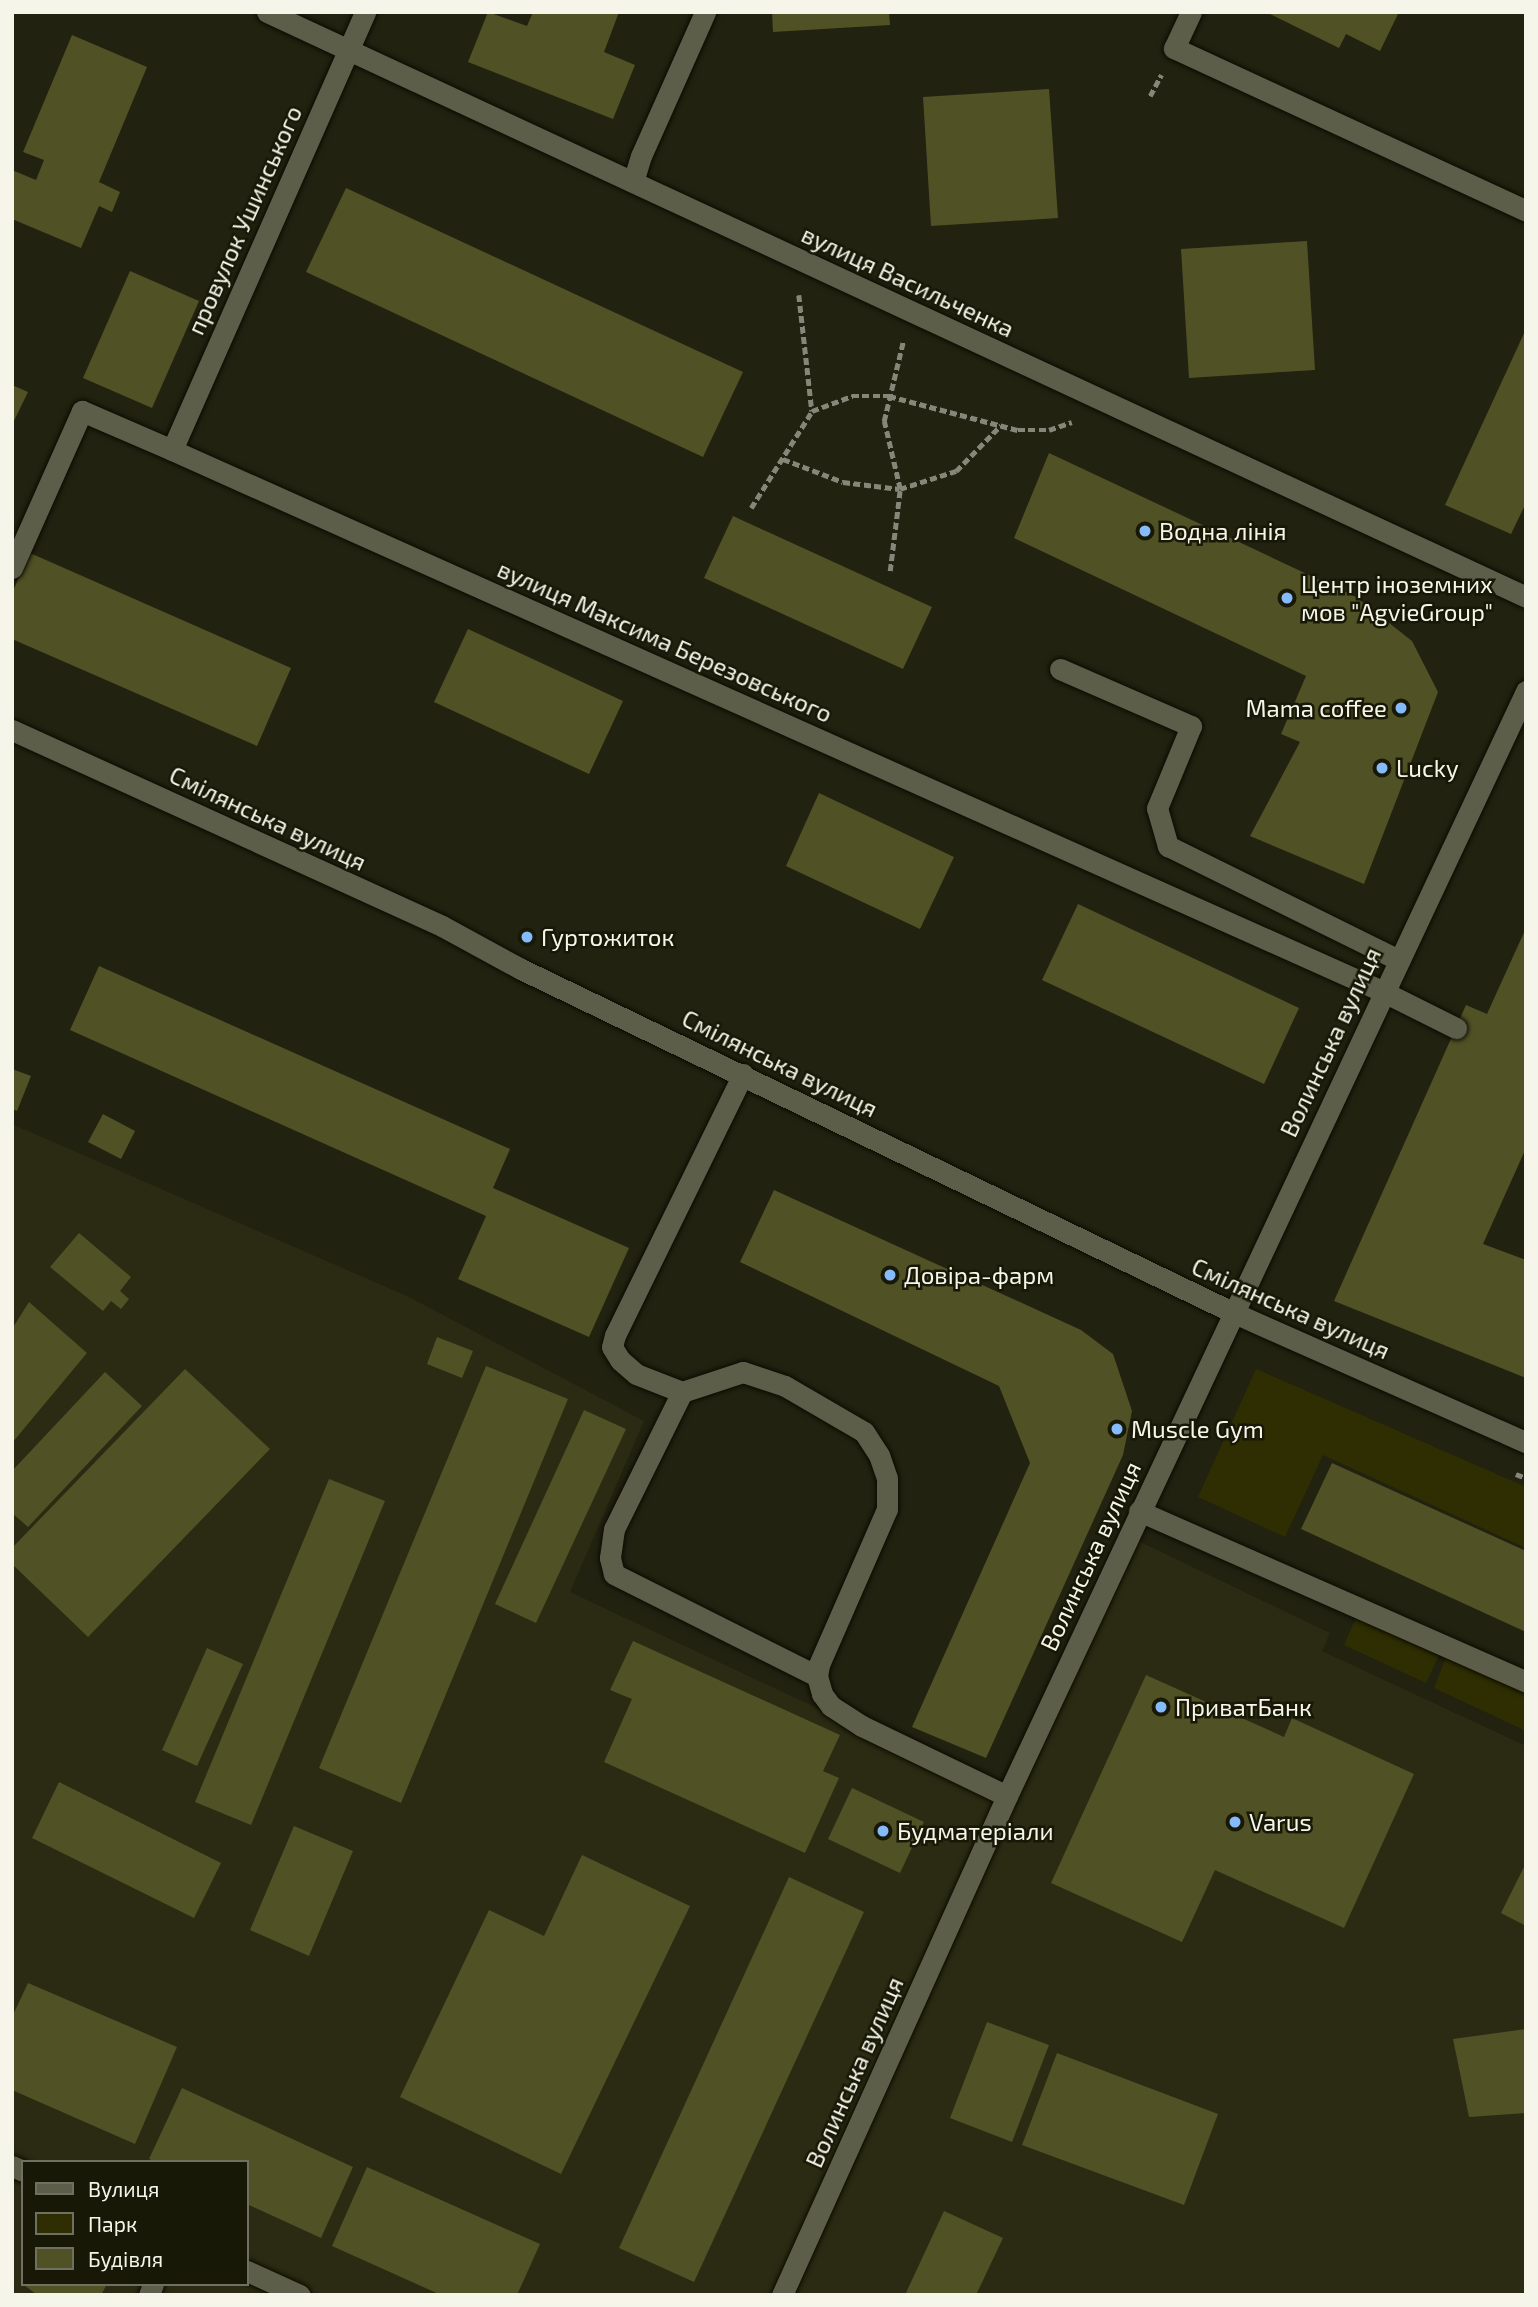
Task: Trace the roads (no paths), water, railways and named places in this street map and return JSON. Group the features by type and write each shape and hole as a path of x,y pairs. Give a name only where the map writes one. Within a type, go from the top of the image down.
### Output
{"street":[{"name":"вулиця Васильченка","path":"267,12 1526,597"},
{"name":"провулок Ушинського","path":"172,450 365,12"},
{"path":"633,182 641,156 705,12"},
{"path":"1191,12 1174,48 1526,211"},
{"name":"вулиця Максима Березовського","path":"12,568 82,411 1382,991 1457,1028"},
{"path":"1060,669 1191,726 1157,808 1168,846 1398,959"},
{"name":"Волинська вулиця","path":"782,2295 1139,1511 1382,991 1526,691"},
{"name":"Смілянська вулиця","path":"12,730 442,926 521,969 1232,1312 1526,1442"},
{"path":"743,1074 615,1335 612,1348 636,1374 682,1392 743,1371 785,1386 864,1432 879,1455 887,1478 887,1509 832,1632 817,1676 822,1694 831,1706 862,1726 1007,1796"},
{"path":"682,1392 614,1530 610,1558 614,1574 817,1676"},
{"path":"1139,1511 1526,1682"},
{"path":"248,2271 299,2295"}],"place":[{"name":"Водна лінія","path":"1145,531"},
{"name":"Центр іноземних мов \"AgvieGroup\"","path":"1287,598"},
{"name":"Mama coffee","path":"1401,708"},
{"name":"Lucky","path":"1382,768"},
{"name":"Гуртожиток","path":"527,937"},
{"name":"Довіра-фарм","path":"890,1275"},
{"name":"Muscle Gym","path":"1117,1429"},
{"name":"ПриватБанк","path":"1161,1707"},
{"name":"Varus","path":"1235,1822"},
{"name":"Будматеріали","path":"883,1831"}]}
